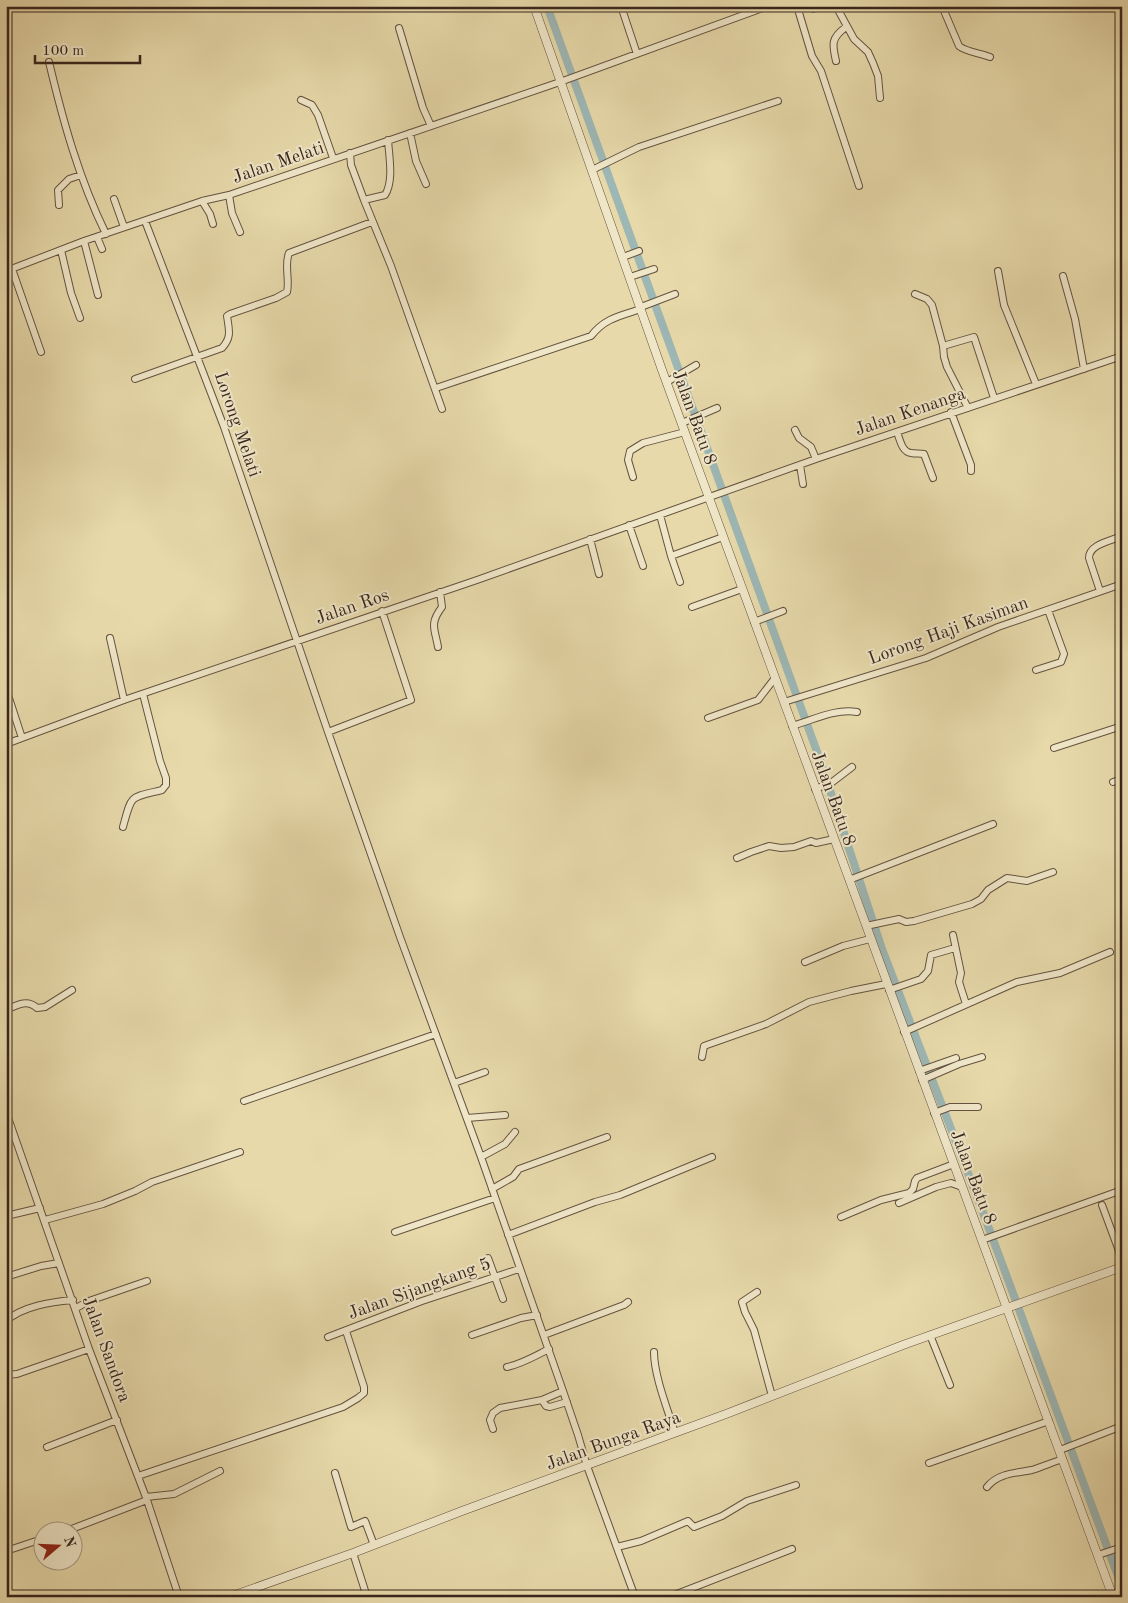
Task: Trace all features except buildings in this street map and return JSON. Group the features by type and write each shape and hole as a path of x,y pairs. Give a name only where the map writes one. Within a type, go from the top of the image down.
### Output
{"street":[{"name":"Jalan Batu 8","path":"534,6 623,257 634,276 641,308 685,421 685,432 711,496 723,537 742,589 758,620 775,678 787,701 792,726 834,839 852,879 868,926 870,939 906,1031 924,1069 962,1187 1010,1308 1049,1421 1062,1449 1063,1459 1105,1552 1113,1597"},
{"path":"621,6 637,54"},
{"name":"Jalan Melati","path":"9,270 84,241 202,201 229,195 560,82 768,6"},
{"path":"796,6 812,56 821,71 859,186"},
{"path":"836,6 854,39 868,52 874,64 878,76 880,98"},
{"path":"942,6 959,46 962,49 979,52 990,57"},
{"path":"836,61 833,44 839,32 846,26"},
{"path":"399,28 423,108 431,126"},
{"path":"49,62 69,141 92,207 106,234"},
{"path":"301,100 312,105 318,115 333,158"},
{"path":"592,170 639,147 778,101"},
{"path":"410,133 416,161 426,184"},
{"path":"364,200 387,193 389,180 388,140"},
{"path":"350,154 351,165 391,266 442,409"},
{"path":"59,205 58,190 69,179 82,175"},
{"path":"229,195 232,213 240,232"},
{"path":"114,199 124,228"},
{"path":"202,201 210,214 213,224"},
{"name":"Lorong Melati","path":"144,221 224,427 328,732 481,1157 549,1349 587,1466 635,1597"},
{"path":"135,379 222,348 228,342 230,332 227,316 287,292 289,283 287,262 289,253 372,222"},
{"path":"97,237 102,249"},
{"path":"84,241 98,295"},
{"path":"61,250 71,292 80,318"},
{"path":"623,257 636,252"},
{"path":"634,276 654,269"},
{"path":"9,270 41,352"},
{"path":"998,271 1004,305 1036,384"},
{"path":"1063,276 1075,319 1084,369"},
{"path":"436,388 591,336 599,326 608,320 675,294"},
{"path":"915,294 927,299 932,305 947,367 968,408"},
{"path":"943,346 974,337 994,398"},
{"name":"Jalan Kenanga","path":"711,496 951,412 1122,356"},
{"path":"670,380 696,365"},
{"path":"685,421 716,408"},
{"path":"951,412 972,465 971,471"},
{"path":"794,430 799,438 811,448 816,459"},
{"path":"633,477 628,460 630,451 643,443 685,432"},
{"path":"897,432 905,451 924,454 933,478"},
{"path":"800,465 803,484"},
{"name":"Jalan Ros","path":"6,744 124,700 440,592 711,496"},
{"path":"660,515 680,582"},
{"path":"629,525 643,566"},
{"path":"1100,591 1089,553 1093,548 1122,536"},
{"path":"671,556 723,537"},
{"path":"590,539 599,574"},
{"name":"Lorong Haji Kasiman","path":"787,701 926,658 998,627 1122,584"},
{"path":"692,607 742,589"},
{"path":"438,647 433,625 434,618 442,607 440,592"},
{"path":"758,620 783,610"},
{"path":"1036,670 1061,662 1064,654 1048,610"},
{"path":"328,732 411,700 382,611"},
{"path":"110,638 124,700"},
{"path":"708,718 758,700 775,678"},
{"path":"123,827 129,802 134,797 162,790 166,785 166,778 143,694"},
{"path":"8,695 22,738"},
{"path":"792,726 847,710 857,712"},
{"path":"1054,748 1122,726"},
{"path":"815,789 831,783 852,766"},
{"path":"1113,782 1122,779"},
{"path":"852,879 942,842 992,824"},
{"path":"737,858 769,846 781,848 794,847 811,841 816,843 834,839"},
{"path":"868,926 899,919 906,922 914,921 963,907 981,899 988,890 1007,878 1028,881 1053,872"},
{"path":"953,935 961,973 959,982 966,1004"},
{"path":"805,962 843,946 870,939"},
{"path":"702,1057 704,1046 766,1024 810,1002 850,990 890,987 921,979 928,971 931,955 955,948"},
{"path":"906,1031 1017,982 1060,973 1110,952"},
{"path":"6,1010 20,1003 33,1004 37,1008 45,1007 72,990"},
{"path":"244,1101 436,1034"},
{"path":"924,1069 956,1058 982,1057"},
{"path":"927,1078 956,1058"},
{"path":"454,1082 485,1072"},
{"path":"937,1112 947,1108 978,1107"},
{"name":"Jalan Sandora","path":"6,1112 90,1349 147,1499 179,1597"},
{"path":"467,1118 504,1116"},
{"path":"481,1157 505,1144 515,1132"},
{"path":"492,1188 513,1177 519,1169 606,1137"},
{"path":"45,1220 103,1204 135,1192 152,1182 240,1152"},
{"path":"508,1235 595,1202 620,1195 712,1157"},
{"path":"841,1217 881,1200 909,1193 914,1189 917,1178 954,1164"},
{"path":"899,1203 936,1187 951,1183 962,1187"},
{"path":"982,1240 1122,1190"},
{"path":"395,1232 495,1198"},
{"path":"1102,1205 1122,1259"},
{"path":"6,1216 40,1208"},
{"path":"488,1258 503,1298"},
{"path":"6,1277 41,1266 59,1263"},
{"name":"Jalan Bunga Raya","path":"228,1597 374,1546 930,1335 1122,1267"},
{"name":"Jalan Sijangkang 5","path":"328,1337 422,1301 520,1269"},
{"path":"76,1308 147,1282"},
{"path":"757,1292 742,1302 754,1330 772,1396"},
{"path":"6,1321 15,1313 24,1310 58,1301 73,1300"},
{"path":"544,1335 628,1302"},
{"path":"472,1334 521,1318 537,1315"},
{"path":"138,1476 342,1407 358,1398 364,1393 364,1387 346,1331"},
{"path":"930,1335 950,1385"},
{"path":"6,1375 26,1371 90,1349"},
{"path":"507,1368 522,1364 533,1356 549,1349"},
{"path":"654,1352 654,1360 675,1433"},
{"path":"492,1429 490,1420 493,1413 500,1408 542,1400 563,1391"},
{"path":"542,1400 546,1406 550,1407 567,1402"},
{"path":"47,1447 116,1420"},
{"path":"928,1464 1049,1421"},
{"path":"1062,1449 1122,1426"},
{"path":"987,1487 994,1480 1001,1477 1063,1459"},
{"path":"82,1525 147,1499 174,1494 220,1471"},
{"path":"335,1473 351,1527 365,1521 374,1546"},
{"path":"617,1547 641,1541 688,1521 694,1527 722,1516 747,1501 796,1485"},
{"path":"6,1551 32,1542"},
{"path":"1105,1552 1122,1546"},
{"path":"669,1597 792,1548"},
{"path":"353,1553 367,1597"}],"waterway":[{"path":"547,6 820,760 882,949 981,1207 1122,1587"}]}
